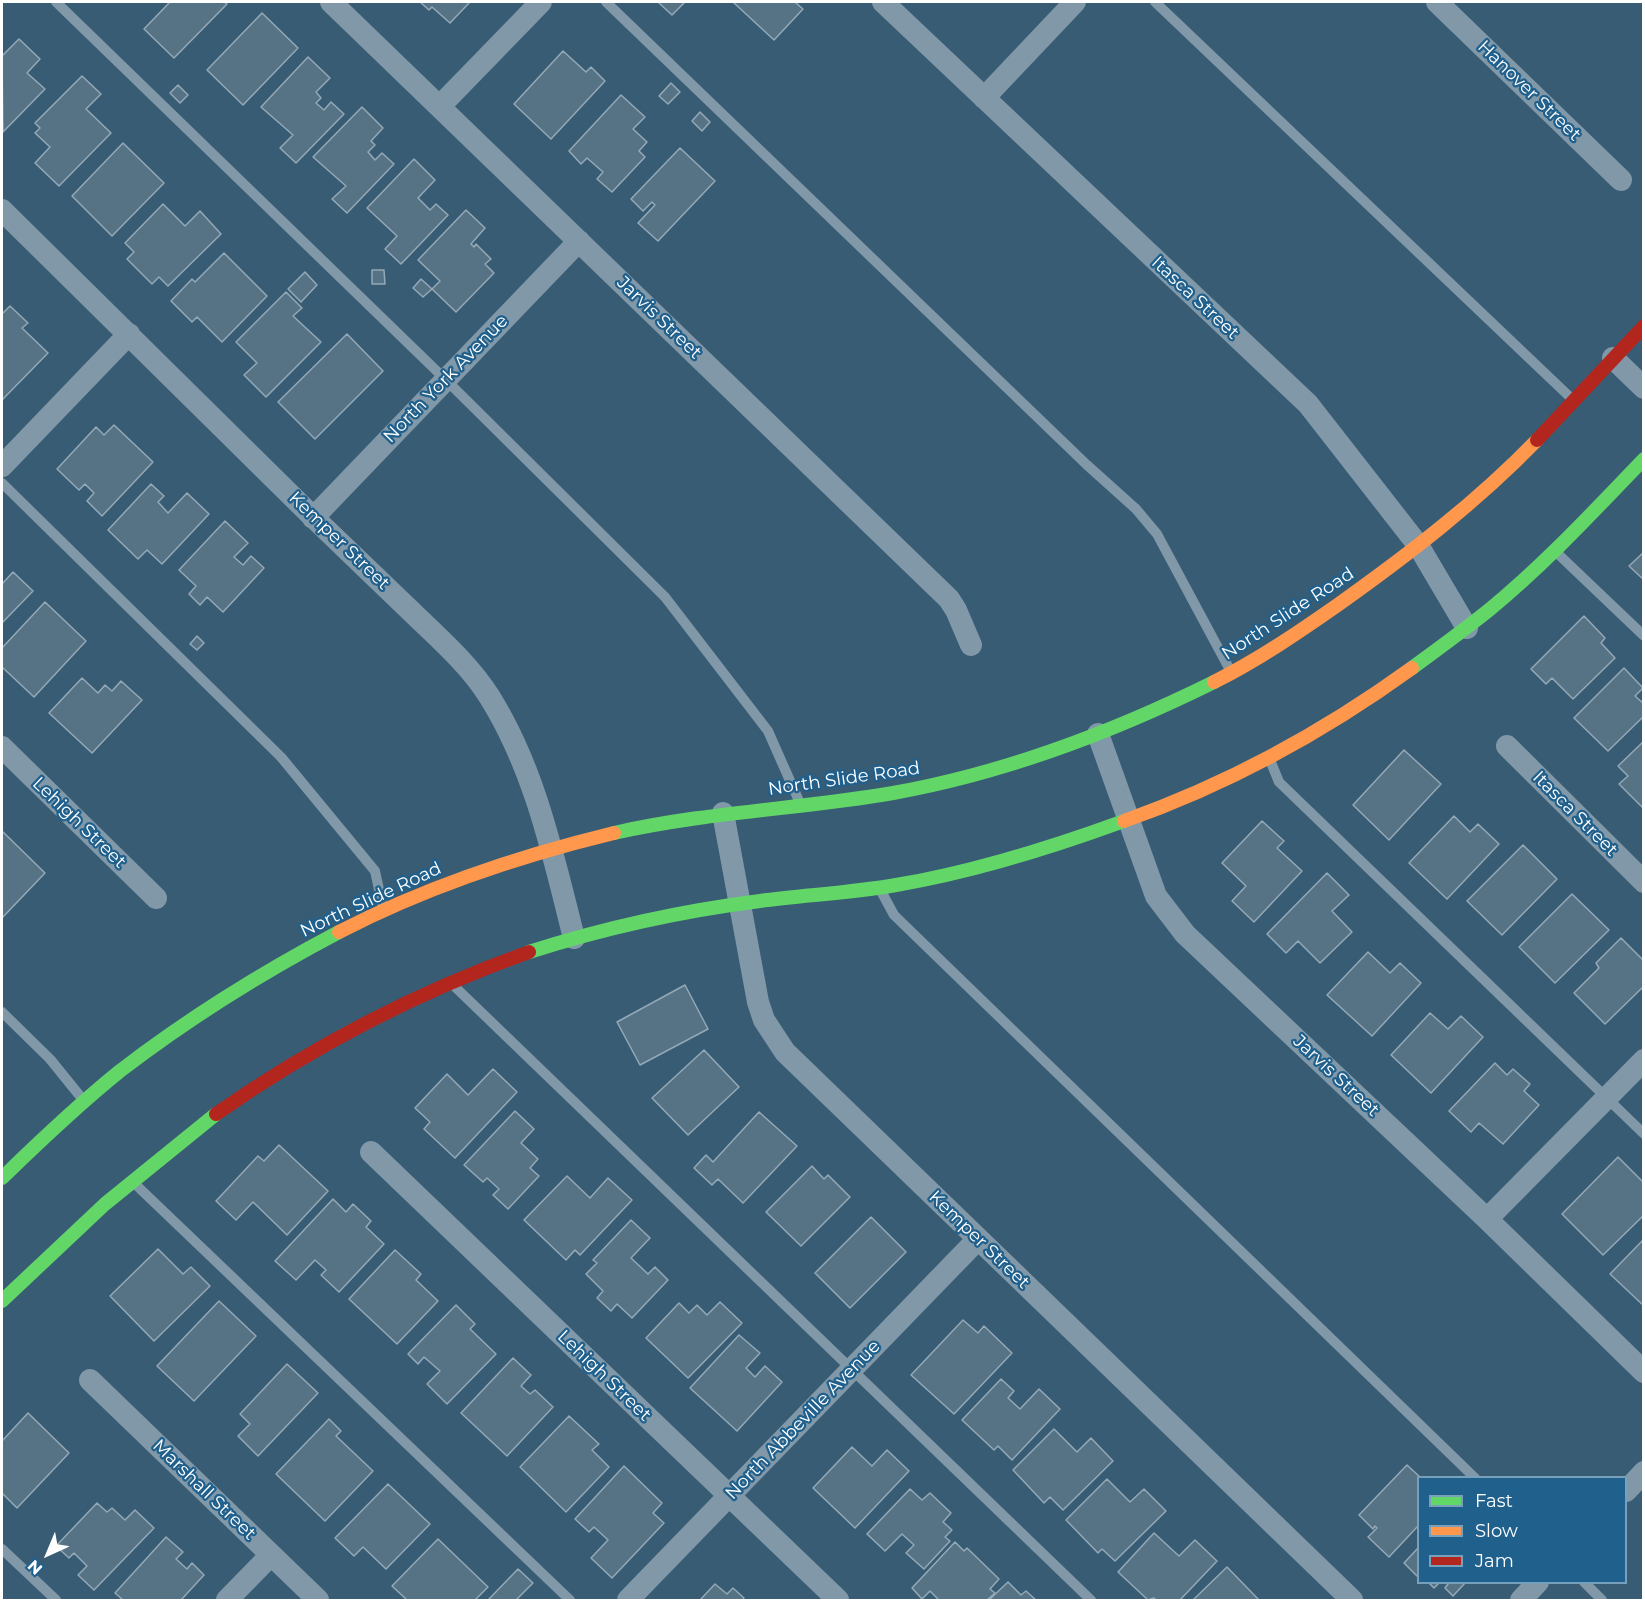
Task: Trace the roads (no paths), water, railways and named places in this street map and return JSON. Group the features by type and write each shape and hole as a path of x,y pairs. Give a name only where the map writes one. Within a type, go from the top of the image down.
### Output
{"main road":[{"name":"North Slide Road","path":"2,1178 84,1101 126,1067 208,1009 294,956 384,911 477,872 551,848 618,831 723,813 859,798 970,777 1098,734 1232,673 1327,613 1465,508 1511,466 1644,326"},
{"path":"2,1299 132,1181 222,1111 293,1062 359,1025 451,982 498,963 574,938 643,921 740,904 912,882 999,863 1070,843 1129,821 1237,774 1372,697 1467,628 1555,551 1644,459"}],"street":[{"name":"Jarvis Street","path":"331,2 949,599 971,645"},
{"path":"440,106 541,2"},
{"name":"Itasca Street","path":"883,2 1308,404 1418,545 1467,628"},
{"path":"984,98 1075,2"},
{"name":"Hanover Street","path":"1437,2 1621,180"},
{"name":"Kemper Street","path":"2,210 313,518 450,648 489,695 521,758 551,848 574,938"},
{"name":"North York Avenue","path":"313,518 579,241"},
{"path":"2,466 129,334"},
{"path":"1613,358 1644,388"},
{"name":"Jarvis Street","path":"1098,734 1156,896 1185,934 1487,1219 1644,1372"},
{"name":"Itasca Street","path":"1507,746 1644,882"},
{"name":"Lehigh Street","path":"2,747 156,898"},
{"name":"Kemper Street","path":"723,813 758,1002 764,1020 785,1052 1352,1600"},
{"path":"1487,1219 1644,1060"},
{"name":"Lehigh Street","path":"371,1152 838,1600"},
{"name":"North Abbeville Avenue","path":"627,1600 978,1239"},
{"name":"Marshall Street","path":"90,1380 318,1600"},
{"path":"1627,1490 1644,1472"},
{"path":"227,1600 271,1555"},
{"path":"1521,1600 1536,1584"}],"lane":[{"path":"56,2 446,380 665,597 768,731 801,804"},
{"path":"606,2 1087,465 1136,508 1157,534 1232,673"},
{"path":"1155,2 1573,400"},
{"path":"2,483 281,757 375,871 384,911"},
{"path":"1555,551 1644,636"},
{"path":"1269,757 1279,782 1644,1134"},
{"path":"879,887 894,915 1473,1476"},
{"path":"451,982 1091,1600"},
{"path":"2,1012 50,1059 84,1101"},
{"path":"132,1181 570,1600"},
{"path":"2,1549 56,1600"},
{"path":"1586,1584 1602,1600"}]}
